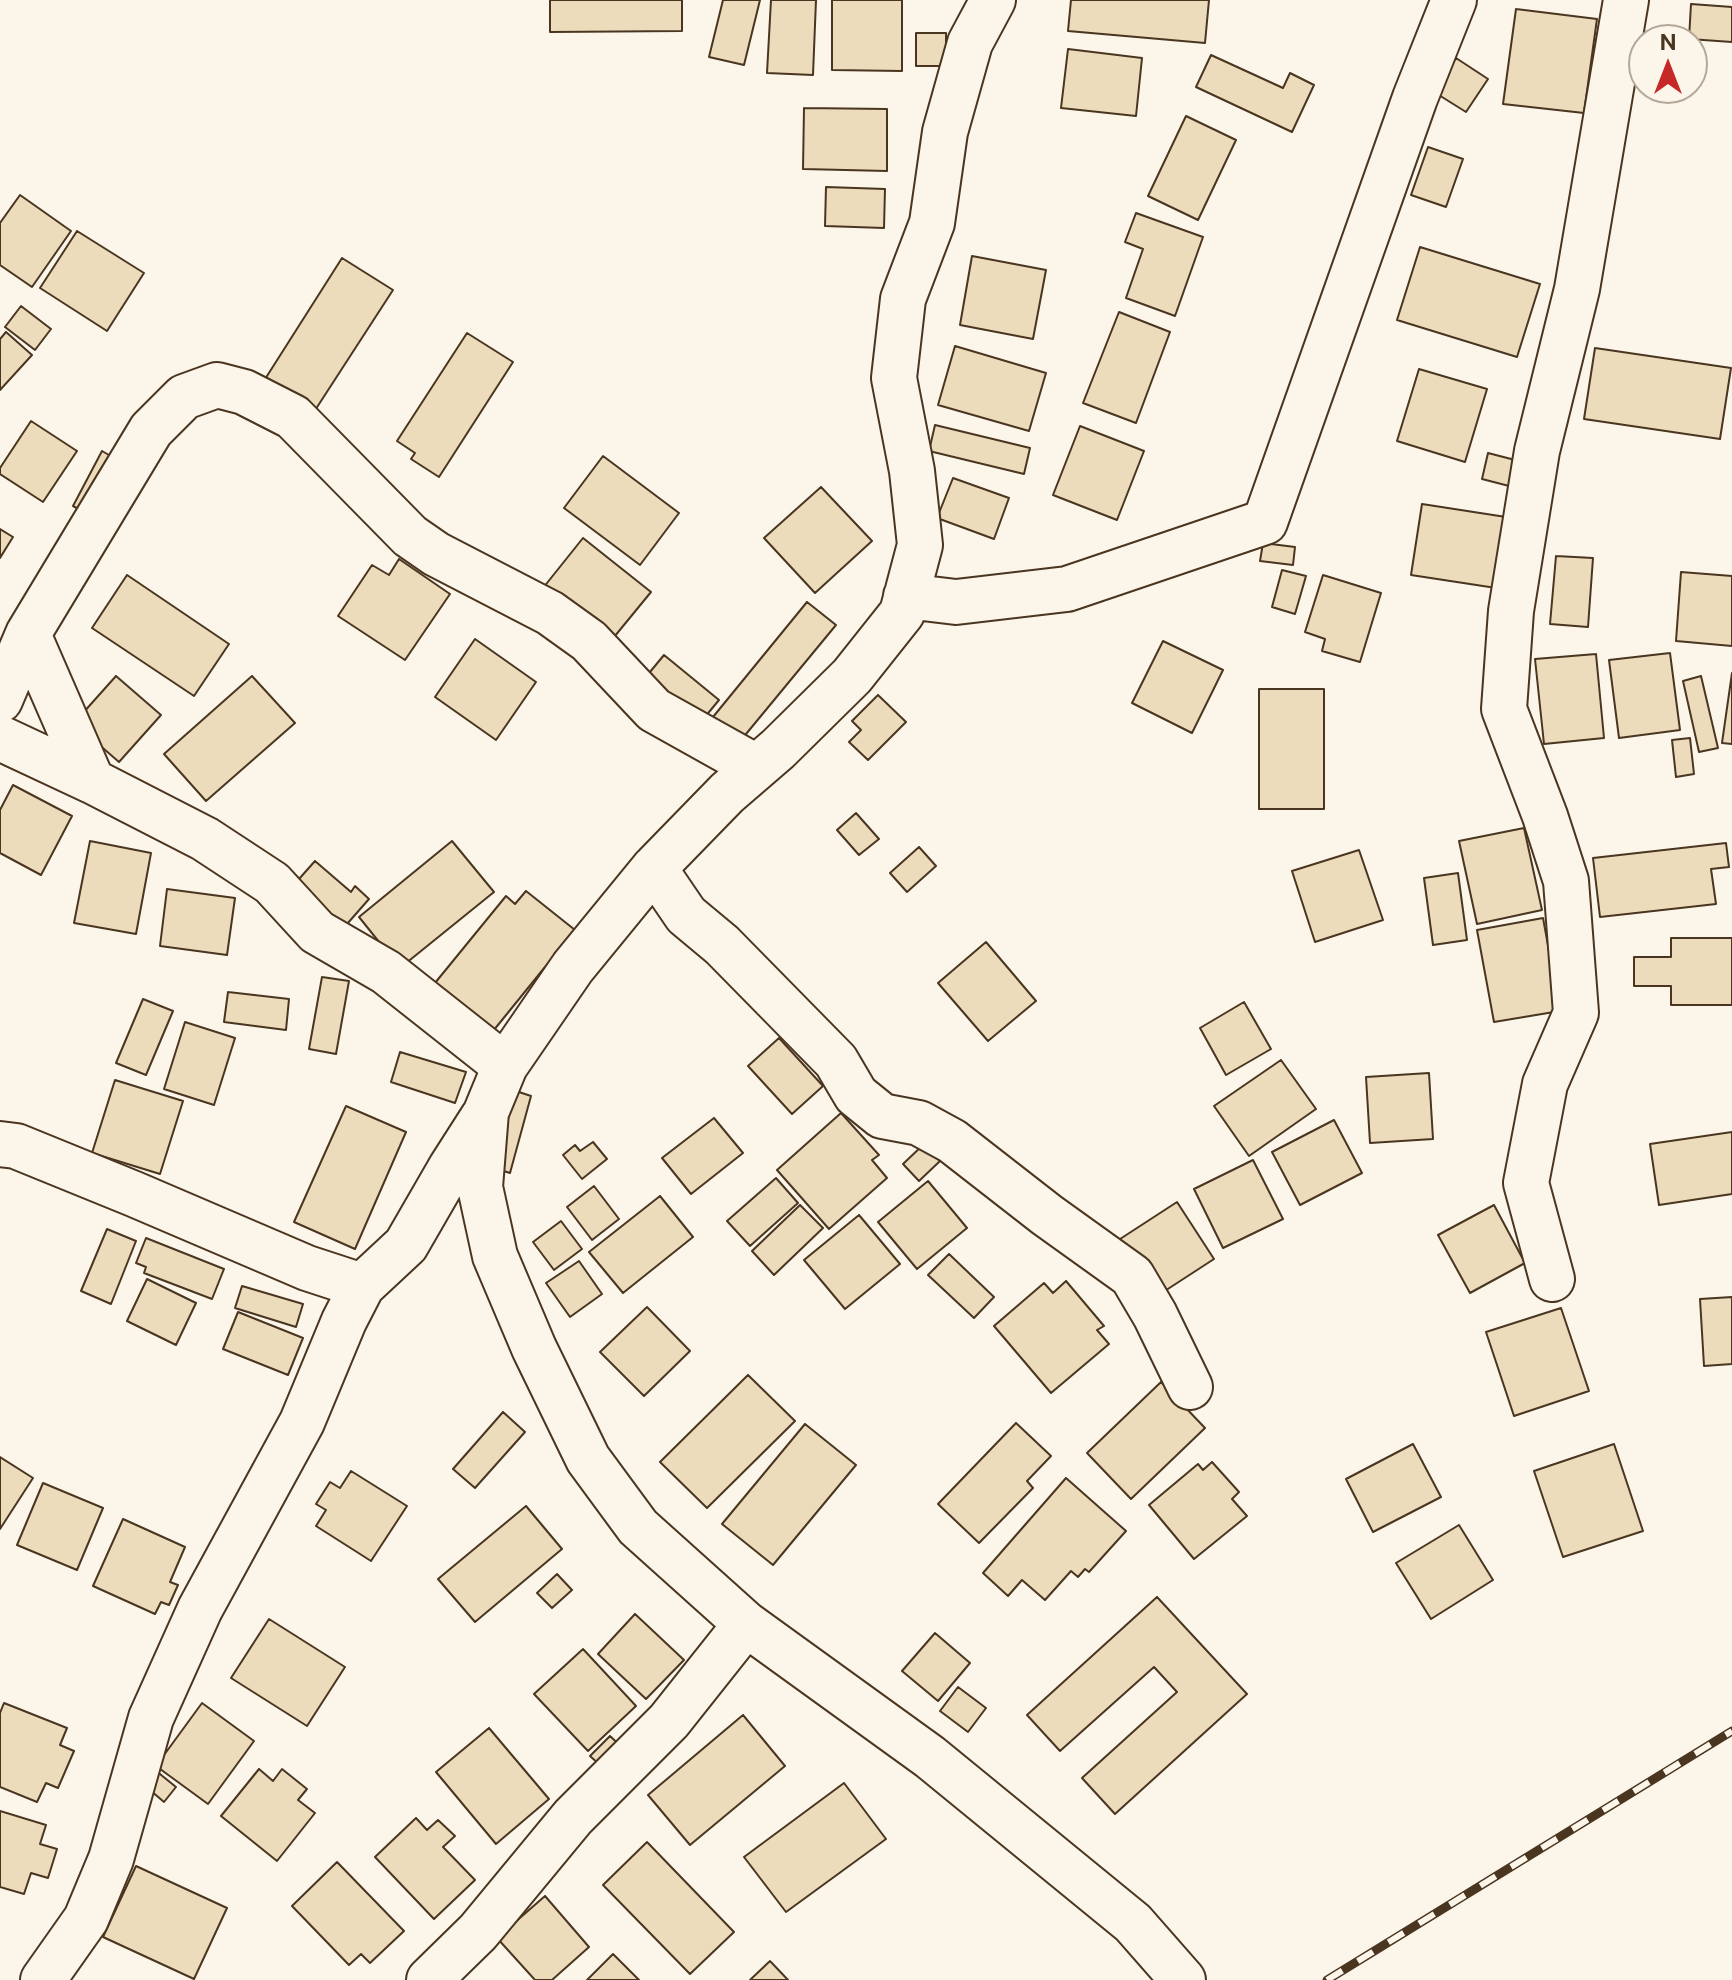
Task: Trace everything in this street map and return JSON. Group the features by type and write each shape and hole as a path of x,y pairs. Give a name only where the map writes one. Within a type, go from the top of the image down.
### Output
{"street":[{"path":"43,1980 86,1919 111,1859 151,1718 200,1609 302,1422 362,1286 406,1245 486,1112 505,1066 573,967 654,868 727,793 852,676 902,613 920,545 912,471 894,378 903,299 932,223 945,132 970,43 993,0"},
{"path":"906,596 956,602 1067,589 1265,522 1415,98 1454,0"},
{"path":"1552,1279 1526,1183 1545,1084 1576,1013 1566,881 1504,709 1511,611 1537,451 1577,289 1626,0"},
{"path":"0,700 28,634 151,430 184,397 217,385 244,392 293,417 410,536 436,554 550,613 589,641 654,710 756,767"},
{"path":"28,634 92,781"},
{"path":"0,738 205,839 272,883 317,932 386,972 505,1066"},
{"path":"654,868 686,915 722,945 836,1061 856,1095 882,1116 919,1123 952,1141 1132,1276 1190,1387"},
{"path":"486,1112 480,1187 495,1256 534,1348 588,1459 638,1527 746,1624 930,1757 1133,1923 1183,1980"},
{"path":"0,1144 16,1146 134,1194 284,1260 362,1286"},
{"path":"429,1980 478,1932 573,1817 669,1721 746,1624"}],"building":[{"path":"550,0 682,0 682,31 550,32"},
{"path":"723,0 760,0 744,65 709,57"},
{"path":"771,0 816,0 813,75 767,73"},
{"path":"832,0 902,0 902,71 832,70"},
{"path":"1071,0 1209,0 1205,43 1068,31"},
{"path":"1691,4 1732,7 1732,42 1708,40 1708,24 1690,24"},
{"path":"1516,9 1597,19 1584,113 1503,104"},
{"path":"916,33 946,33 946,66 916,66"},
{"path":"1068,49 1142,58 1136,116 1061,108"},
{"path":"1211,55 1283,88 1290,73 1314,85 1292,132 1196,87"},
{"path":"1456,58 1488,79 1466,112 1434,92"},
{"path":"804,108 887,109 887,171 803,169"},
{"path":"1186,116 1236,140 1198,220 1148,196"},
{"path":"1428,147 1463,159 1446,207 1411,195"},
{"path":"826,187 885,189 884,228 825,226"},
{"path":"20,195 71,231 32,287 0,265 0,223"},
{"path":"1136,213 1203,237 1175,316 1126,298 1143,249 1125,242"},
{"path":"77,231 144,273 107,331 40,288"},
{"path":"1420,247 1540,284 1517,357 1397,320"},
{"path":"972,256 1046,270 1033,339 960,325"},
{"path":"342,258 393,290 310,418 260,387"},
{"path":"21,306 51,329 35,350 5,327"},
{"path":"1119,312 1170,332 1136,423 1083,403"},
{"path":"6,332 32,355 0,390 0,339"},
{"path":"467,333 513,362 439,477 411,459 415,453 397,441"},
{"path":"955,346 1046,373 1029,431 938,405"},
{"path":"1595,348 1731,368 1720,439 1584,419"},
{"path":"1419,369 1487,389 1465,462 1397,441"},
{"path":"31,421 77,451 43,502 0,474 0,468"},
{"path":"935,425 1030,448 1024,474 929,451"},
{"path":"1080,426 1144,451 1117,520 1053,495"},
{"path":"102,451 123,463 93,517 73,506"},
{"path":"1488,453 1519,461 1513,487 1482,479"},
{"path":"603,456 679,513 640,565 564,508"},
{"path":"953,478 1009,498 994,539 937,518"},
{"path":"821,487 872,541 815,593 764,538"},
{"path":"1422,504 1506,517 1496,588 1411,575"},
{"path":"0,529 13,537 0,558"},
{"path":"583,538 651,592 610,642 543,588"},
{"path":"1263,543 1295,547 1293,565 1260,561"},
{"path":"1556,556 1593,558 1588,627 1550,624"},
{"path":"399,559 450,594 405,660 338,616 372,565 389,575"},
{"path":"1282,570 1306,576 1295,614 1272,607"},
{"path":"1681,572 1732,576 1732,646 1676,641"},
{"path":"127,575 229,644 194,696 92,628"},
{"path":"1323,575 1381,593 1360,662 1322,651 1325,639 1305,632"},
{"path":"807,602 836,625 732,751 704,728"},
{"path":"475,639 536,682 496,740 435,697"},
{"path":"1163,641 1223,670 1192,733 1132,703"},
{"path":"1670,653 1680,730 1619,738 1609,660"},
{"path":"1596,654 1604,738 1544,744 1535,659"},
{"path":"664,655 719,700 700,723 645,678"},
{"path":"1732,673 1732,744 1722,743"},
{"path":"116,676 161,715 119,762 74,723"},
{"path":"252,676 295,723 206,801 164,754"},
{"path":"1701,676 1718,748 1699,752 1683,681"},
{"path":"1259,689 1324,689 1324,809 1259,809"},
{"path":"878,695 906,722 868,760 849,742 861,730 852,721"},
{"path":"1690,738 1694,774 1676,777 1672,740"},
{"path":"13,785 72,816 41,875 0,853 0,810"},
{"path":"856,813 879,839 859,855 837,830"},
{"path":"1524,828 1542,910 1477,924 1459,841"},
{"path":"90,841 151,853 136,934 74,923"},
{"path":"452,841 494,892 400,968 359,917"},
{"path":"1726,843 1729,867 1711,869 1716,904 1600,917 1593,858"},
{"path":"919,847 936,866 907,892 890,873"},
{"path":"1359,850 1383,920 1315,942 1292,871"},
{"path":"315,861 351,892 355,886 369,899 340,932 291,888"},
{"path":"1458,873 1467,940 1433,945 1424,878"},
{"path":"167,889 235,898 227,955 160,946"},
{"path":"526,891 575,930 485,1041 426,994 506,896 515,904"},
{"path":"1543,918 1560,1011 1494,1022 1477,930"},
{"path":"1671,938 1732,938 1732,1005 1671,1005 1671,986 1634,986 1634,957 1671,957"},
{"path":"986,942 1036,1001 988,1041 938,983"},
{"path":"322,977 349,981 336,1054 309,1049"},
{"path":"228,992 289,999 286,1030 224,1022"},
{"path":"143,999 173,1011 146,1075 116,1063"},
{"path":"1244,1002 1271,1049 1226,1075 1200,1028"},
{"path":"185,1022 235,1038 214,1105 164,1089"},
{"path":"779,1038 823,1086 792,1114 748,1066"},
{"path":"400,1052 466,1072 455,1103 391,1082"},
{"path":"1281,1060 1316,1109 1249,1156 1214,1106"},
{"path":"1429,1073 1433,1139 1370,1143 1366,1077"},
{"path":"115,1080 183,1101 160,1174 92,1153"},
{"path":"516,1091 531,1096 510,1173 494,1168"},
{"path":"346,1106 406,1132 355,1249 294,1222"},
{"path":"841,1113 879,1155 872,1160 887,1178 829,1229 777,1170"},
{"path":"714,1118 743,1153 691,1194 662,1158"},
{"path":"1334,1120 1362,1173 1300,1205 1272,1152"},
{"path":"1732,1132 1732,1194 1659,1205 1650,1144"},
{"path":"593,1142 607,1159 582,1179 563,1155 575,1145 580,1151"},
{"path":"924,1144 940,1161 919,1181 903,1164"},
{"path":"1253,1160 1283,1219 1223,1248 1194,1189"},
{"path":"776,1178 798,1203 750,1246 727,1221"},
{"path":"928,1181 967,1228 917,1269 878,1222"},
{"path":"594,1186 619,1219 592,1240 567,1207"},
{"path":"660,1196 693,1237 623,1293 589,1252"},
{"path":"1177,1202 1214,1259 1154,1298 1117,1241"},
{"path":"800,1205 823,1228 774,1275 752,1251"},
{"path":"1494,1205 1525,1263 1470,1293 1438,1235"},
{"path":"859,1215 900,1264 845,1309 804,1260"},
{"path":"561,1221 582,1249 554,1270 533,1242"},
{"path":"107,1229 136,1241 111,1304 81,1291"},
{"path":"146,1238 224,1269 212,1299 144,1273 146,1267 136,1263"},
{"path":"949,1254 994,1297 974,1318 928,1275"},
{"path":"579,1261 602,1294 570,1317 546,1283"},
{"path":"147,1279 196,1303 176,1345 127,1321"},
{"path":"1066,1281 1104,1326 1097,1330 1109,1344 1051,1393 994,1326 1044,1283 1053,1293"},
{"path":"242,1286 303,1304 296,1327 235,1308"},
{"path":"1732,1297 1732,1364 1704,1366 1700,1299"},
{"path":"647,1307 690,1351 644,1396 600,1352"},
{"path":"1561,1308 1589,1391 1514,1416 1486,1332"},
{"path":"238,1312 303,1338 288,1375 223,1349"},
{"path":"748,1375 795,1421 707,1508 660,1462"},
{"path":"1161,1382 1205,1428 1131,1499 1087,1453"},
{"path":"503,1412 525,1432 475,1488 453,1469"},
{"path":"1016,1423 1051,1456 1027,1481 1033,1488 979,1543 938,1504"},
{"path":"805,1424 856,1465 773,1565 722,1524"},
{"path":"1413,1444 1441,1497 1373,1532 1346,1479"},
{"path":"1614,1444 1643,1531 1563,1557 1534,1471"},
{"path":"0,1457 33,1478 0,1529"},
{"path":"1212,1462 1239,1492 1232,1499 1247,1516 1194,1559 1149,1505 1198,1464 1203,1470"},
{"path":"351,1471 407,1506 371,1561 316,1526 326,1510 316,1504 330,1482 340,1488"},
{"path":"1066,1478 1126,1531 1089,1572 1085,1569 1078,1577 1071,1571 1045,1600 1022,1580 1008,1596 983,1573"},
{"path":"43,1483 103,1508 77,1570 17,1545"},
{"path":"526,1506 562,1549 475,1622 438,1579"},
{"path":"123,1519 185,1547 170,1582 178,1585 169,1605 161,1602 155,1614 93,1586"},
{"path":"1459,1525 1493,1580 1431,1619 1396,1563"},
{"path":"557,1574 572,1590 552,1608 537,1593"},
{"path":"1157,1597 1247,1694 1115,1814 1082,1778 1177,1692 1154,1667 1060,1751 1027,1715"},
{"path":"635,1614 684,1660 646,1699 598,1654"},
{"path":"269,1619 345,1667 307,1726 231,1678"},
{"path":"935,1633 970,1663 938,1701 902,1671"},
{"path":"583,1649 636,1706 588,1751 534,1694"},
{"path":"958,1687 986,1708 968,1732 940,1711"},
{"path":"4,1703 67,1728 60,1745 74,1751 58,1788 46,1783 37,1802 0,1787 0,1713"},
{"path":"202,1703 254,1741 208,1804 156,1766"},
{"path":"743,1715 785,1766 690,1845 648,1795"},
{"path":"489,1728 549,1799 496,1844 436,1772"},
{"path":"610,1736 629,1754 610,1774 590,1756"},
{"path":"259,1769 273,1781 282,1769 307,1789 298,1800 315,1813 277,1861 221,1816"},
{"path":"155,1770 176,1787 164,1802 143,1784"},
{"path":"844,1783 886,1839 786,1912 744,1857"},
{"path":"0,1811 46,1825 40,1844 57,1849 48,1878 31,1873 24,1894 0,1887"},
{"path":"416,1818 427,1830 438,1820 455,1836 443,1847 475,1880 434,1919 375,1857"},
{"path":"647,1842 734,1932 690,1974 603,1885"},
{"path":"337,1862 404,1931 370,1963 361,1954 349,1965 292,1906"},
{"path":"136,1866 227,1908 194,1979 103,1937"},
{"path":"545,1896 589,1947 552,1980 535,1980 497,1938"},
{"path":"613,1954 639,1980 587,1980"},
{"path":"770,1961 788,1980 750,1980"}],"railway":[{"path":"1327,1980 1732,1731"}]}
